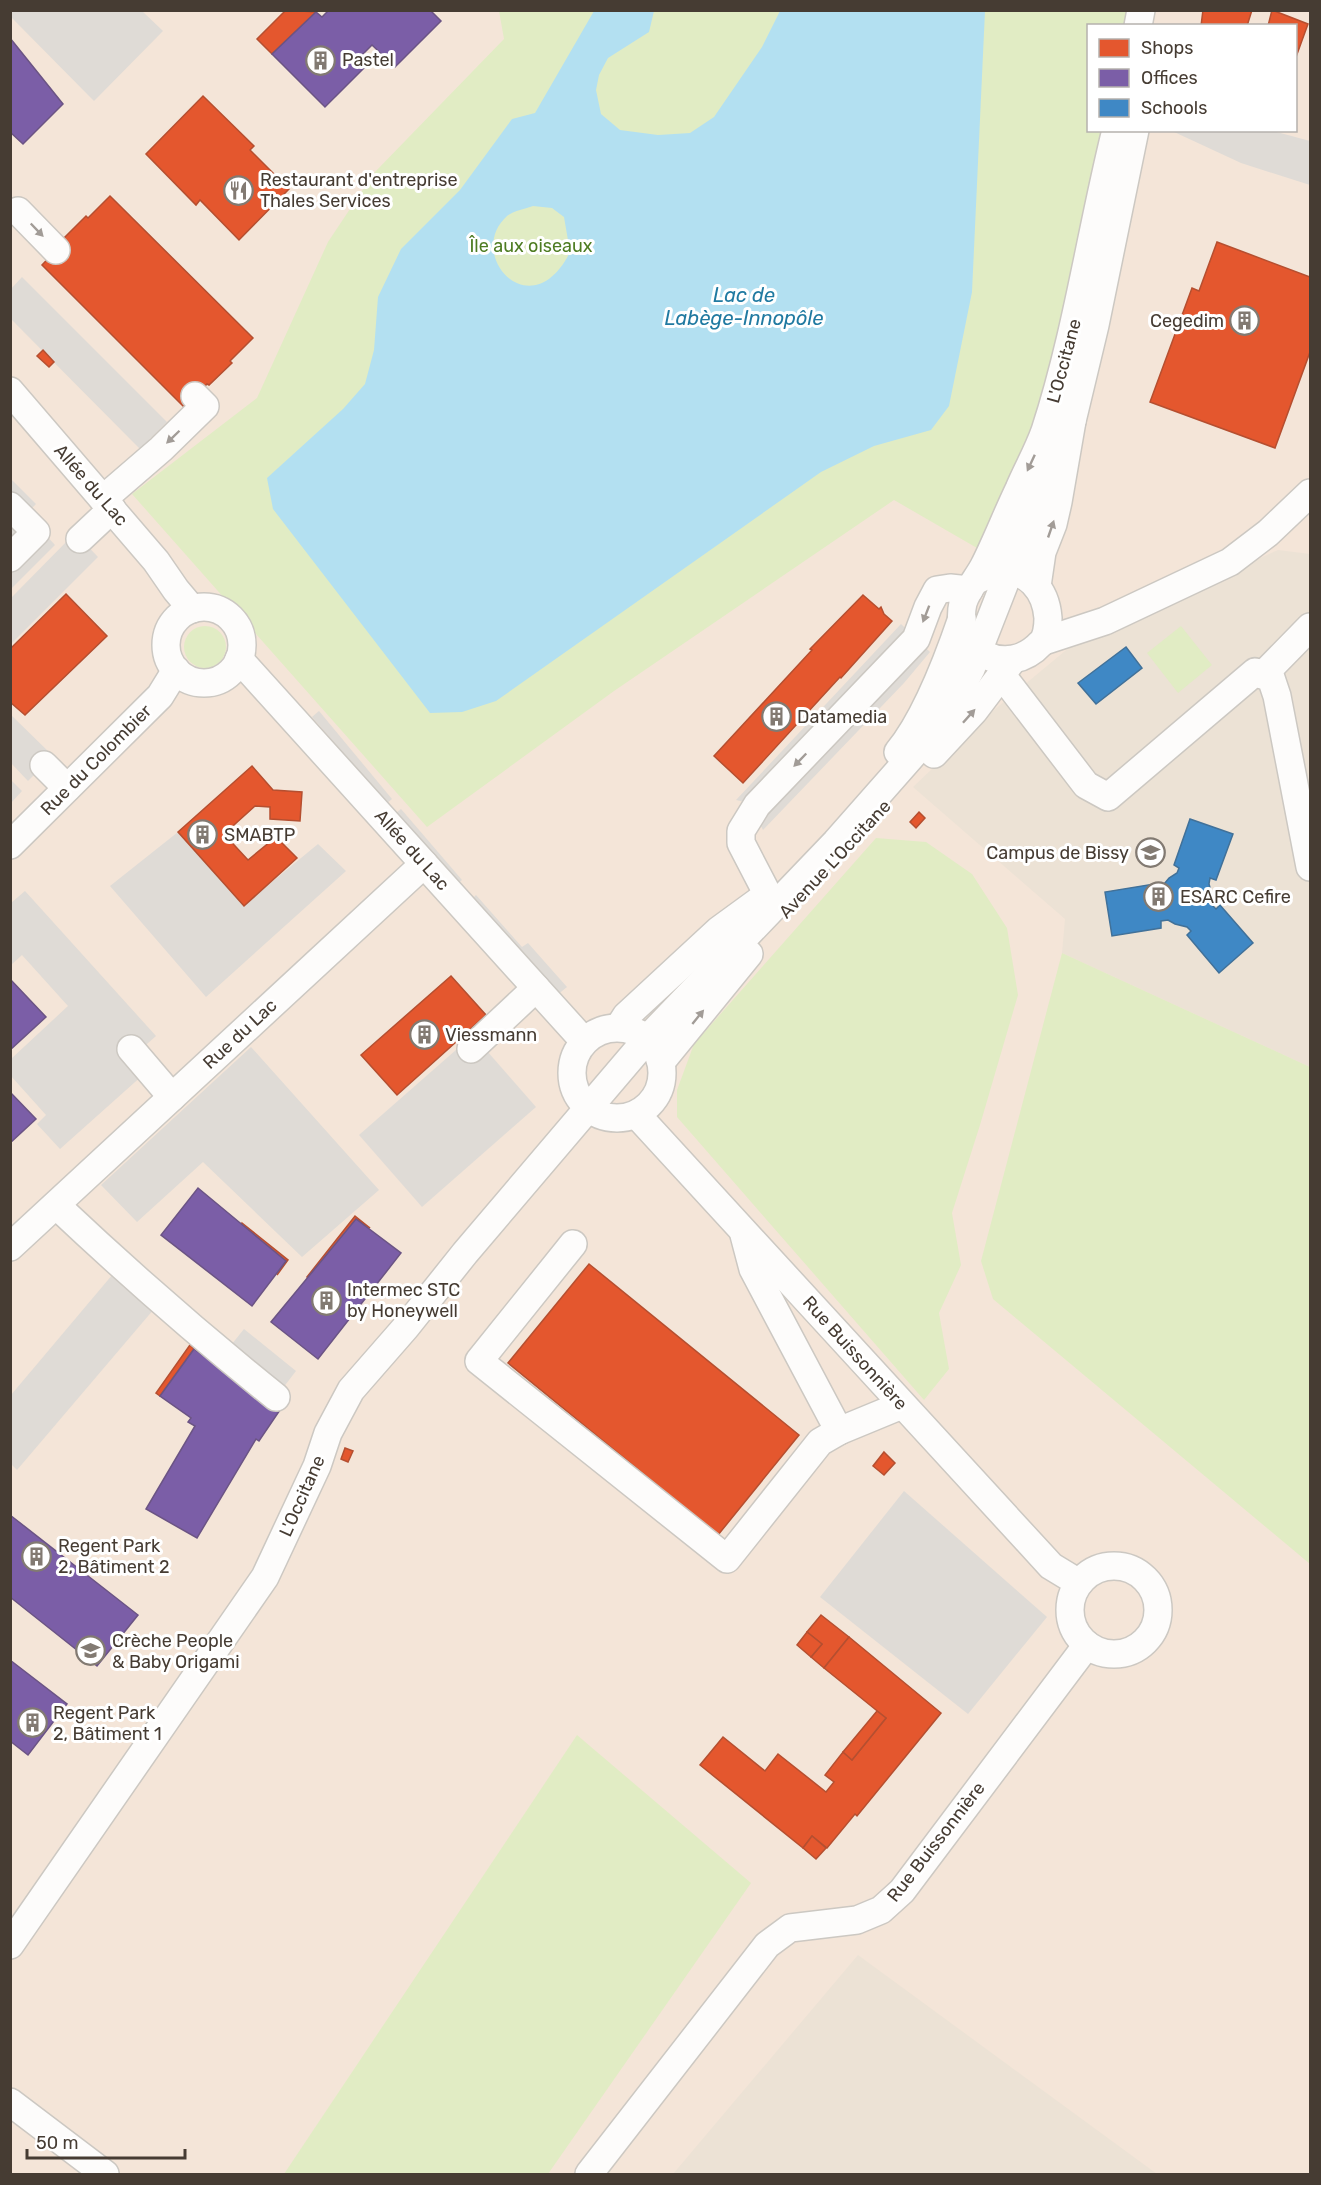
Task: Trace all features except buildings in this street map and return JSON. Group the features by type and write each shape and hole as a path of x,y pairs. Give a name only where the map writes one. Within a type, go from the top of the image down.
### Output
{"street":[{"name":"L'Occitane","path":"1051,465 1071,382 1107,208 1116,132"},
{"name":"L'Occitane","path":"962,618 963,603 1044,434 1078,307 1116,132"},
{"name":"L'Occitane","path":"1044,641 1048,623 1042,595 1042,552 1053,524 1058,502 1072,421 1098,314 1135,132"},
{"path":"18,211 56,250"},
{"name":"Allée du Lac","path":"10,391 156,561 192,609"},
{"path":"80,539 107,504 205,406 195,396"},
{"name":"L'Occitane","path":"1051,465 1072,421"},
{"name":"Avenue L'Occitane","path":"589,1109 647,1039 836,842 932,733 955,699 978,652 1051,465"},
{"path":"1007,667 1044,641 1105,621 1230,562 1307,503"},
{"path":"10,506 36,532 10,558"},
{"path":"768,895 741,843 741,831 757,805 916,639 937,590 973,585 998,572 1010,572 1026,576 1042,595 1105,621"},
{"path":"204,607 216,609 231,619 240,634 242,647 239,659 233,670 223,678 211,682 198,682 186,678 169,660 166,648 167,635 181,615 192,609 204,607"},
{"name":"Avenue L'Occitane","path":"856,804 910,734 936,684 962,618"},
{"path":"962,618 967,635 978,652 999,660 1007,667 1086,785 1108,796 1255,672 1271,678 1277,696 1311,867"},
{"path":"1263,675 1311,627"},
{"name":"Allée du Lac","path":"239,659 308,732 584,1041"},
{"name":"Avenue L'Occitane","path":"661,1062 792,903 974,711 1007,667"},
{"name":"Rue du Colombier","path":"16,828 67,788 160,696 176,670"},
{"path":"44,765 67,788"},
{"name":"Avenue L'Occitane","path":"856,804 889,781"},
{"path":"619,1028 626,1016 719,930 768,895 803,862 856,804"},
{"name":"Rue du Lac","path":"10,1247 424,864"},
{"name":"Avenue L'Occitane","path":"691,991 702,972 719,930"},
{"path":"471,1048 536,988"},
{"path":"619,1028 634,1031 647,1039 656,1050 661,1062 662,1078 658,1093 649,1105 625,1119 599,1116 578,1098 572,1084 571,1068 575,1054 584,1041 606,1029 619,1028"},
{"path":"131,1049 172,1097"},
{"name":"L'Occitane","path":"10,1945 265,1577 317,1466 328,1433 351,1390 406,1327 465,1252 589,1109"},
{"name":"Rue Buissonnière","path":"637,1114 1051,1566 1079,1583"},
{"path":"56,1205 140,1283 223,1355 276,1397"},
{"path":"743,1230 753,1269 839,1431"},
{"path":"573,1244 479,1361 727,1559 820,1442 839,1431 902,1405"},
{"path":"1106,1566 1128,1568 1142,1575 1153,1589 1158,1604 1158,1616 1153,1631 1143,1643 1131,1651 1116,1654 1101,1652 1087,1645 1076,1632 1070,1617 1071,1597 1079,1583 1092,1571 1106,1566"},
{"name":"Rue Buissonnière","path":"589,2175 767,1945 790,1928 857,1920 865,1917 881,1910 902,1891 1087,1645"},
{"path":"10,2102 105,2175"}],"shaded area":[{"path":"10,11 142,11 163,31 94,101 11,17"},
{"path":"11,11 1310,11 1310,2174 11,2174"},
{"path":"1174,132 1277,132 1310,141 1310,185 1241,163"},
{"path":"22,277 167,422 140,449 11,319 11,289"},
{"path":"11,479 36,504 26,514 55,545 11,589"},
{"path":"75,533 98,557 11,644 11,598"},
{"name":"Campus de Bissy","path":"1278,550 1310,554 1310,1067 1062,953 1065,919 913,787 994,710 1077,641"},
{"path":"901,624 930,652 904,683 763,830 749,803 736,800"},
{"path":"319,711 392,799 387,803 312,717"},
{"path":"10,714 53,756 28,781 11,763"},
{"path":"10,779 22,791 11,803 10,803"},
{"path":"401,809 462,880 457,884 396,813"},
{"path":"178,832 244,905 318,844 346,871 206,997 110,886"},
{"path":"25,891 156,1036 130,1059 144,1074 60,1149 37,1124 46,1115 11,1076 11,1059 68,1006 22,955 11,965 11,903"},
{"path":"476,895 522,947 528,943 567,987 556,996 471,900"},
{"path":"473,1035 536,1107 422,1207 359,1135"},
{"path":"251,1047 379,1190 302,1257 203,1162 137,1222 101,1185"},
{"path":"113,1274 154,1309 17,1470 11,1464 11,1395"},
{"path":"244,1329 296,1371 276,1397 223,1355"},
{"path":"904,1491 1047,1617 968,1714 820,1597"},
{"path":"858,1955 1157,2174 673,2174"}],"green space":[{"name":"Lac de Labège-Innopôle","path":"499,11 1127,11 1124,24 1087,24 1087,132 1103,132 1047,401 977,548 894,500 614,691 427,827 132,494 257,398 328,242 374,173 504,39"},
{"path":"205,626 213,627 220,632 225,639 225,655 220,662 213,667 205,668 197,667 190,662 185,655 184,647 185,639 190,632 197,627"},
{"path":"1181,626 1212,665 1178,693 1147,653"},
{"path":"876,838 926,842 972,874 1007,928 1018,995 952,1213 961,1265 939,1313 949,1369 924,1400 677,1117 677,1090 694,1044"},
{"path":"1062,953 1310,1067 1310,1564 993,1299 981,1261"},
{"path":"577,1735 751,1883 548,2174 284,2174"}],"water":[{"name":"Lac de Labège-Innopôle","path":"594,11 654,11 649,32 608,58 599,75 596,90 601,114 620,130 658,135 690,133 714,117 762,47 780,11 985,11 972,292 949,406 931,430 874,446 821,472 496,701 462,712 430,713 273,509 267,478 343,409 365,384 374,350 378,297 401,249 460,190 512,119 535,113","holes":["533,206 552,208 564,217 570,252 555,274 538,284 522,285 508,278 498,265 493,249 496,232 507,216 512,213"]}],"place":[{"name":"Pastel","path":"321,60"},
{"name":"Restaurant d'entreprise Thales Services","path":"239,190"},
{"name":"Cegedim","path":"1245,321"},
{"name":"Datamedia","path":"776,717"},
{"name":"SMABTP","path":"203,835"},
{"name":"Campus de Bissy","path":"1150,853"},
{"name":"ESARC Cefire","path":"1159,897"},
{"name":"Viessmann","path":"424,1035"},
{"name":"Intermec STC by Honeywell","path":"326,1300"},
{"name":"Regent Park 2, Bâtiment 2","path":"37,1556"},
{"name":"Crèche People & Baby Origami","path":"91,1651"},
{"name":"Regent Park 2, Bâtiment 1","path":"32,1723"}],"park label":[{"name":"Île aux oiseaux","path":"531,246"}]}
